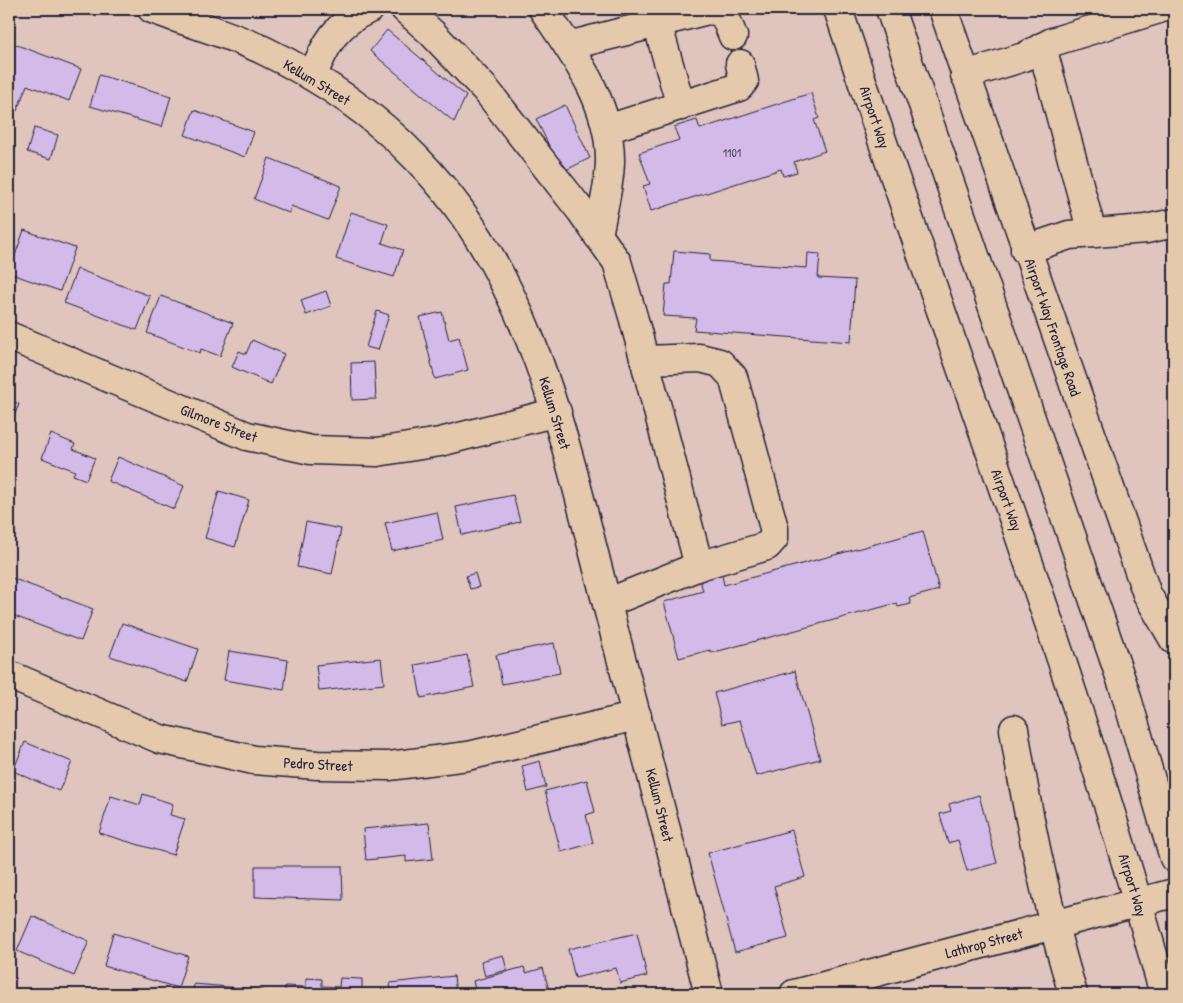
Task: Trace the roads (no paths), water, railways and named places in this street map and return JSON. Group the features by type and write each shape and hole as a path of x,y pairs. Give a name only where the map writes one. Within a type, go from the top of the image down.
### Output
{"street":[{"name":"Kellum Street","path":"152,9 263,50 312,76 362,110 416,158 461,209 493,258 522,317 557,412 710,994"},
{"path":"312,76 337,28 369,9"},
{"path":"405,9 432,33 486,90 617,262 645,360 699,566"},
{"path":"542,9 594,88 607,129 610,161 598,236"},
{"name":"Airport Way","path":"838,9 960,368 1053,631 1139,903 1164,994"},
{"path":"890,9 1124,688 1174,858"},
{"name":"Airport Way Frontage Road","path":"943,9 1147,594 1174,640"},
{"path":"965,75 1024,57 1042,47 1159,9"},
{"path":"568,46 708,10 723,12 733,36"},
{"path":"657,23 681,106"},
{"path":"1042,47 1092,233"},
{"path":"607,129 739,87 744,80 740,64"},
{"path":"1026,250 1070,235 1146,229 1174,223"},
{"name":"Gilmore Street","path":"9,336 247,436 311,450 377,452 440,442 557,412"},
{"path":"607,603 699,566 767,546 774,538 774,528 733,377 720,363 700,358 645,360"},
{"name":"Pedro Street","path":"9,675 160,739 254,760 317,765 390,766 468,756 637,716"},
{"path":"1014,729 1027,807 1052,925 1073,994"},
{"name":"Lathrop Street","path":"794,994 1174,893"}]}
